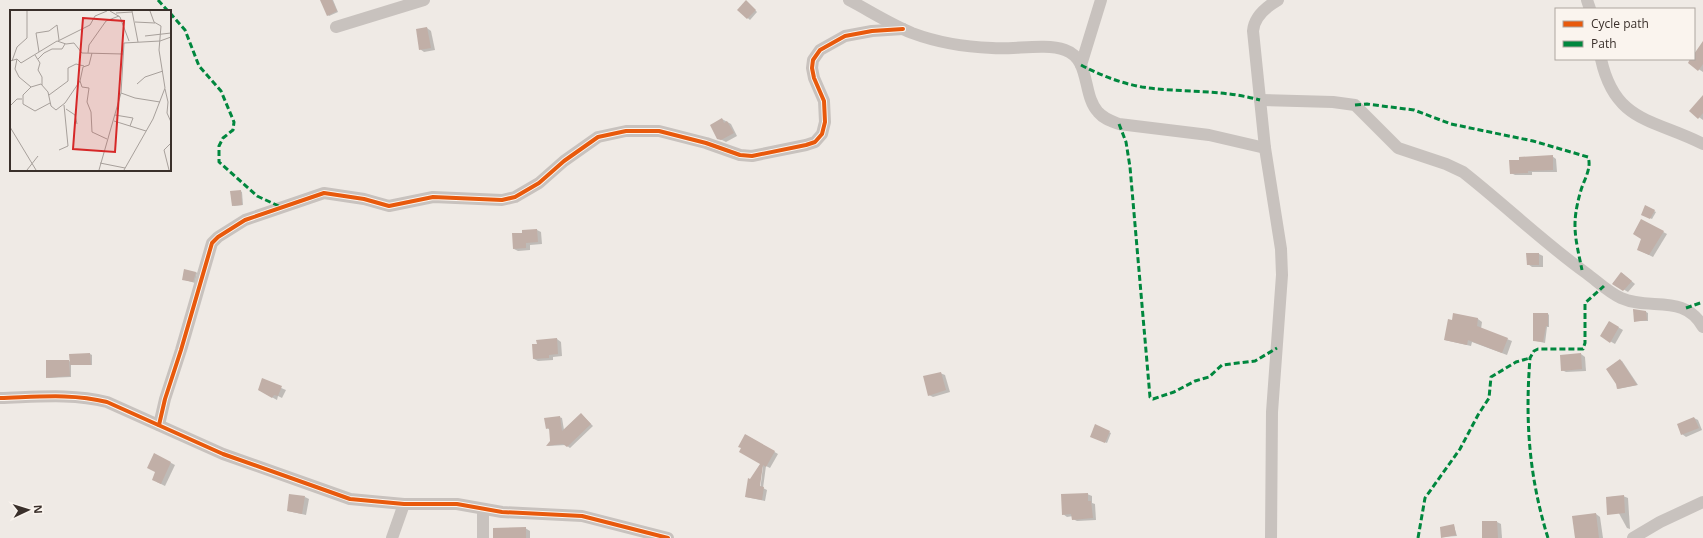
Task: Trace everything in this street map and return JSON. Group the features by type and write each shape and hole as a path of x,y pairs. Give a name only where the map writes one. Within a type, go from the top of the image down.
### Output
{"street":[{"path":"336,27 424,0"},
{"path":"850,0 903,29 940,40 974,47 1014,49 1054,48 1066,50 1076,56 1081,65 1097,112 1106,119 1119,124 1144,129 1209,135 1266,148"},
{"path":"1081,65 1101,0"},
{"path":"1271,538 1272,412 1282,275 1281,249 1260,100 1254,24 1265,9 1278,0"},
{"path":"159,424 165,399 212,243 218,237 245,220 324,193 364,199 389,206 420,198 433,197 502,200 516,196 539,183 564,161 598,137 626,131 659,131 706,143 740,155 752,156 806,145 815,142 822,134 825,122 824,101 814,78 812,68 813,60 820,50 845,36 872,30 903,29"},
{"path":"1602,60 1606,78 1611,90 1626,107 1646,120 1702,143"},
{"path":"1260,100 1333,102 1355,105 1398,148 1446,164 1463,172 1568,261 1615,295 1628,300 1686,308 1695,316 1703,327"},
{"path":"0,398 62,396 88,397 107,402 223,454 350,499 404,504 457,504 518,513 582,516 668,538"},
{"path":"1633,538 1660,522 1703,502"},
{"path":"392,538 404,504"},
{"path":"483,509 483,538"}],"building":[{"path":"320,0 332,0 337,11 327,16"},
{"path":"746,0 756,10 747,19 737,10"},
{"path":"427,27 431,48 419,50 416,29"},
{"path":"1703,41 1703,64 1698,71 1688,63 1690,60 1695,60 1695,53"},
{"path":"1703,95 1703,113 1698,119 1689,111"},
{"path":"722,118 724,123 727,121 734,133 721,140 717,139 710,125"},
{"path":"1553,155 1553,170 1528,171 1528,173 1510,174 1509,160 1519,160 1519,157"},
{"path":"241,190 242,205 232,206 230,191"},
{"path":"1645,205 1655,210 1650,219 1641,215"},
{"path":"1641,219 1664,231 1649,255 1637,250 1641,239 1633,234"},
{"path":"537,229 538,242 526,243 526,248 513,249 512,233 522,233 522,230"},
{"path":"1526,253 1539,253 1539,265 1527,265"},
{"path":"184,269 196,272 193,282 182,280"},
{"path":"1621,272 1632,281 1623,291 1612,284"},
{"path":"1633,309 1646,311 1647,320 1634,322"},
{"path":"1453,313 1478,318 1477,326 1508,338 1502,353 1468,340 1467,345 1444,340 1448,319 1452,320"},
{"path":"1533,313 1548,313 1548,326 1546,326 1543,342 1533,341"},
{"path":"1609,321 1619,327 1610,343 1600,336"},
{"path":"557,338 558,354 549,355 549,358 533,359 532,344 537,344 536,340"},
{"path":"90,353 91,365 70,365 69,354"},
{"path":"1581,353 1582,369 1561,371 1560,355"},
{"path":"1620,359 1637,385 1617,389 1616,384 1606,369"},
{"path":"46,360 69,360 70,376 46,378"},
{"path":"941,372 946,390 928,396 923,376"},
{"path":"262,378 282,386 278,396 274,395 272,398 258,390"},
{"path":"581,413 591,424 567,447 563,444 546,446 550,441 549,428 546,429 544,418 560,416 562,431"},
{"path":"1694,417 1699,428 1681,435 1677,424"},
{"path":"1095,424 1110,431 1105,443 1090,437"},
{"path":"745,434 775,451 766,467 763,465 760,486 764,487 762,500 745,497 748,478 750,479 760,464 739,452 741,448 738,447"},
{"path":"154,453 171,462 161,484 152,480 155,472 147,468"},
{"path":"1088,493 1088,501 1091,501 1093,518 1072,520 1071,514 1062,515 1061,494"},
{"path":"289,494 305,496 302,514 287,511"},
{"path":"1624,495 1625,513 1607,515 1606,497"},
{"path":"1596,513 1599,538 1575,538 1572,516"},
{"path":"1482,521 1497,521 1498,538 1482,538"},
{"path":"1454,524 1456,535 1441,538 1440,527"},
{"path":"526,527 526,538 493,538 493,528"}],"marked path":[{"path":"158,0 167,10"},
{"path":"171,14 185,30 199,66 221,91 234,122 233,130 223,138 219,146 219,162 257,196 281,207"},
{"path":"1081,65 1110,78 1142,87 1231,94 1260,100"},
{"path":"1355,105 1367,104 1414,110 1451,124 1533,141 1588,157 1588,170 1581,190 1575,221 1576,239 1582,270"},
{"path":"1119,124 1126,142 1130,167 1150,397 1153,399 1174,392 1195,381 1209,377 1222,365 1255,361 1277,348"},
{"path":"1548,538 1536,493 1530,449 1528,427 1530,358 1534,351 1538,349 1583,349 1585,343 1585,303 1604,286"},
{"path":"1686,308 1703,302"},
{"path":"1418,538 1425,498 1460,449 1489,398 1491,377 1516,362 1530,358"}],"cycle path":[{"path":"159,425 165,399 212,243 218,237 245,220 324,193 364,199 389,206 433,197 502,200 515,197 539,183 564,161 598,137 626,131 659,131 706,143 740,155 752,156 806,145 815,142 822,134 825,122 824,101 814,78 812,68 813,60 820,50 845,36 872,31 903,29"},
{"path":"0,398 40,396 81,397 107,402 223,454 350,499 404,504 457,504 502,512 582,516 668,538"}]}
